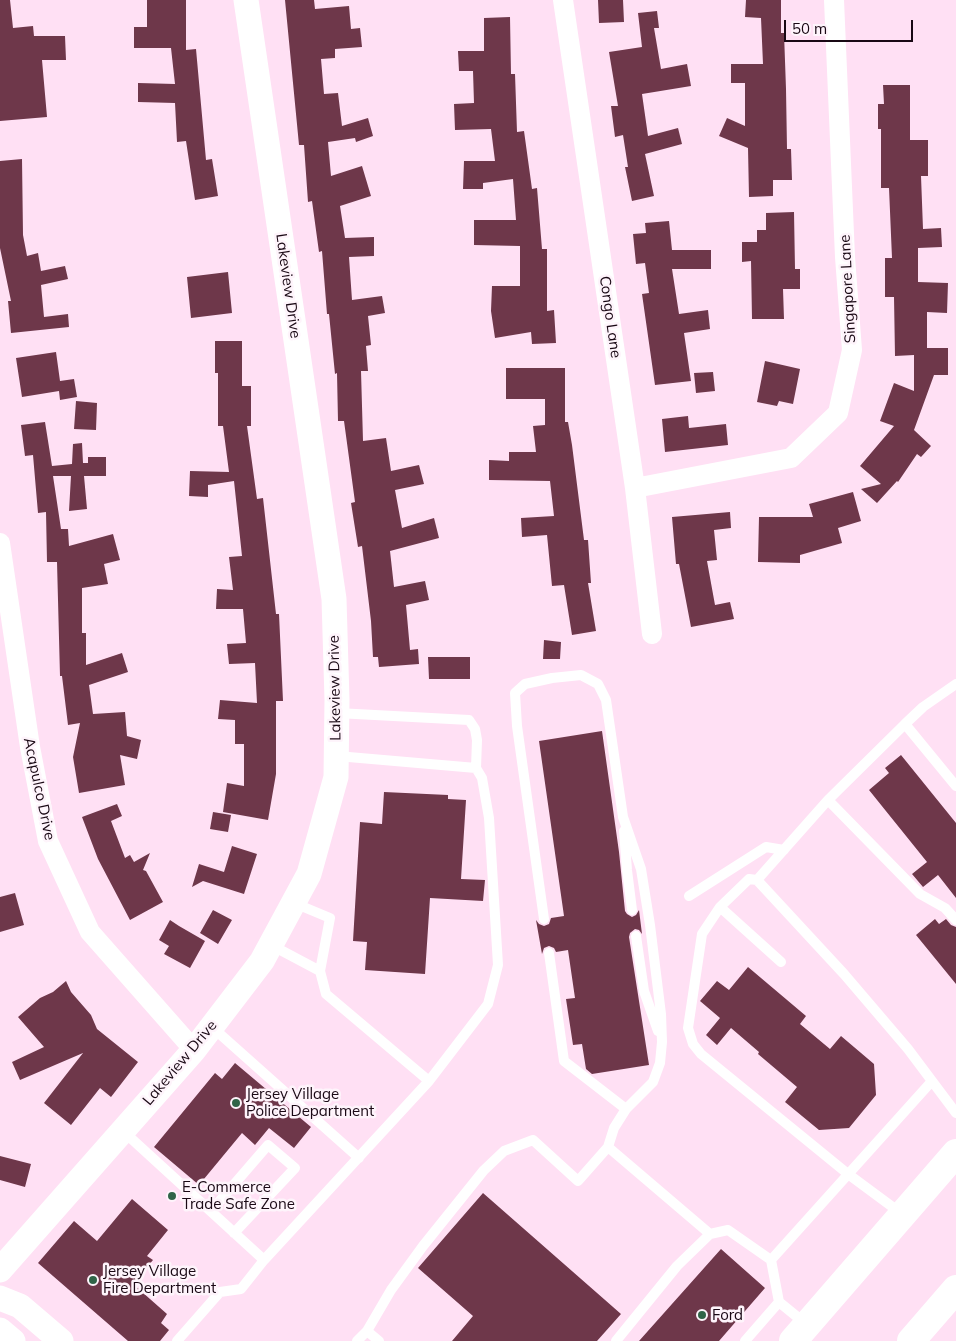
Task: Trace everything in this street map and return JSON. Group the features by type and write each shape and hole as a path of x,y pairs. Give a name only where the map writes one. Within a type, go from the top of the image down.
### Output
{"main road":[{"path":"800,1333 956,1152"},
{"path":"911,1341 956,1289"}],"street":[{"name":"Lakeview Drive","path":"0,1270 194,1050 262,961 309,874 336,777 334,599 246,0"},
{"name":"Congo Lane","path":"563,0 635,488 652,634"},
{"name":"Singapore Lane","path":"635,488 791,458 838,413 852,350 845,257 834,0"},
{"name":"Acapulco Drive","path":"0,543 30,747 48,841 90,932 194,1050"},
{"path":"0,1298 20,1306 61,1341"},
{"path":"0,1330 13,1341"}],"lane":[{"path":"544,918 515,705 515,693 525,684 552,678 581,675 598,684 606,700 623,818 632,910"},
{"path":"757,880 828,800 905,724 923,707 955,687"},
{"path":"177,1341 220,1292 240,1289 264,1260 429,1081 488,1004 498,965 489,818 482,778 476,768 477,740 475,729 469,720 336,713"},
{"path":"905,724 956,786"},
{"path":"336,756 476,768"},
{"path":"828,800 920,894 945,908 956,920"},
{"path":"357,1341 367,1331 391,1290 423,1246 484,1170 504,1151 533,1140 578,1181 608,1147 614,1128 626,1109 653,1082 660,1063 662,1042 661,1014 641,869 623,818"},
{"path":"689,896 766,847 784,850"},
{"path":"903,1214 848,1174 701,1054 694,1044 688,1028 702,934 720,907 749,879 757,880 844,974 908,1049 954,1107"},
{"path":"294,903 330,918 320,971 326,994 429,1081"},
{"path":"720,907 781,962"},
{"path":"636,936 644,991 662,1042"},
{"path":"270,946 320,971"},
{"path":"548,953 564,1061 626,1109"},
{"path":"212,1026 359,1158"},
{"path":"771,1260 932,1081"},
{"path":"123,1131 264,1260"},
{"path":"211,1211 268,1145 295,1168 234,1233"},
{"path":"608,1147 710,1234"},
{"path":"616,1341 677,1266 710,1234 728,1230 771,1260 779,1302 800,1333"},
{"path":"745,1341 779,1302"},
{"path":"367,1331 380,1341"}],"building":[{"path":"0,0 10,0 13,28 33,26 34,36 65,36 66,60 42,60 47,117 0,121"},
{"path":"147,0 186,0 186,50 196,49 206,160 212,159 218,196 195,200 186,141 177,142 175,103 138,102 138,83 175,84 171,48 134,48 134,27 147,27"},
{"path":"285,0 314,0 315,9 349,6 351,29 360,28 362,47 335,49 335,58 321,59 324,94 338,93 342,126 368,118 373,136 356,142 355,138 328,142 331,176 362,166 371,196 340,206 345,238 374,237 374,256 349,257 352,300 382,296 385,313 368,316 371,345 366,346 368,371 361,371 363,441 386,438 391,471 419,465 424,484 395,490 402,528 434,518 439,538 390,551 394,587 425,581 429,600 406,605 410,650 418,649 419,664 379,667 378,657 373,657 371,621 362,546 358,547 351,503 355,502 344,421 338,421 337,373 335,374 329,314 327,314 322,251 319,252 312,201 308,202 304,145 299,145"},
{"path":"598,0 623,0 624,22 599,23"},
{"path":"746,0 781,0 781,33 784,33 787,149 791,149 792,180 773,180 773,196 749,197 748,148 719,136 727,118 745,126 745,83 731,83 731,64 763,64 761,18 745,17"},
{"path":"657,11 659,28 654,28 661,69 687,64 691,86 642,94 648,136 678,128 682,144 645,154 654,196 632,201 625,167 628,167 623,135 615,137 611,106 618,106 609,52 642,47 638,13"},
{"path":"510,17 511,74 515,74 517,132 524,131 532,189 537,188 542,249 547,249 547,311 554,310 556,343 532,344 531,332 495,338 491,311 492,286 520,286 520,246 474,245 474,220 516,220 513,179 483,183 483,189 463,189 464,161 495,161 491,129 455,130 454,104 474,103 473,71 459,71 458,51 484,51 484,18"},
{"path":"883,85 910,85 910,140 928,140 928,176 921,176 923,229 941,228 942,247 918,248 918,282 948,283 947,313 927,312 927,348 948,348 948,375 934,375 914,430 931,446 921,457 917,454 898,482 877,503 861,489 881,484 860,466 894,426 880,421 894,383 914,391 914,355 895,356 894,297 885,297 885,258 892,258 889,188 881,188 881,129 878,129 878,104 884,104"},
{"path":"22,159 23,235 27,256 38,253 41,271 65,266 68,279 41,285 44,317 68,314 69,327 11,333 8,301 11,301 0,248 0,161"},
{"path":"794,212 795,269 800,269 800,289 783,289 784,319 752,319 751,261 742,262 742,242 757,242 757,230 766,230 766,213"},
{"path":"669,221 672,250 711,250 711,269 672,269 679,314 708,310 710,329 684,333 691,381 655,385 642,294 649,293 645,263 636,264 633,234 646,233 645,223"},
{"path":"228,272 232,313 191,318 187,277"},
{"path":"215,341 242,341 242,386 251,386 251,426 247,426 257,499 263,498 276,614 279,614 283,701 276,701 276,774 268,820 223,812 227,783 244,786 244,744 235,744 235,720 218,719 220,700 257,703 255,663 229,664 227,644 246,643 243,609 216,609 217,589 233,590 229,557 242,556 234,481 208,485 208,497 189,496 190,471 229,472 223,426 218,426 218,373 215,373"},
{"path":"56,352 60,381 74,379 77,397 60,400 59,391 22,397 16,358"},
{"path":"765,361 800,369 793,404 779,401 777,406 757,402"},
{"path":"506,368 565,368 565,422 568,422 572,445 584,540 588,540 591,583 588,583 596,631 572,635 564,585 552,586 547,535 522,537 521,518 554,516 550,481 489,480 489,460 509,461 509,452 536,452 533,426 545,425 545,399 506,399"},
{"path":"713,372 715,391 696,393 694,373"},
{"path":"76,401 97,403 96,430 74,429"},
{"path":"688,416 689,428 726,424 728,445 665,452 662,419"},
{"path":"45,422 52,466 72,464 73,444 82,443 83,463 88,463 88,457 106,457 106,476 84,476 87,509 69,511 71,476 53,476 61,529 68,529 69,546 113,534 120,560 104,564 108,584 82,588 82,633 86,633 86,665 122,653 128,672 89,685 93,714 125,712 127,736 141,740 137,759 120,755 125,785 79,793 73,757 80,723 68,725 62,676 60,676 57,562 47,562 46,512 38,513 33,455 25,456 21,425"},
{"path":"853,492 861,521 838,528 842,543 800,555 800,563 758,562 759,517 813,517 809,504"},
{"path":"730,512 731,528 714,530 717,560 707,561 715,605 730,602 734,619 691,627 679,564 676,564 672,517"},
{"path":"544,640 561,642 560,659 543,659"},
{"path":"428,657 470,657 470,679 429,679"},
{"path":"602,731 619,852 625,911 632,917 639,910 642,934 639,930 635,929 630,933 629,937 649,1065 592,1074 586,1069 582,1044 573,1045 566,999 575,998 568,950 556,952 554,948 549,946 544,948 542,954 536,920 544,926 549,924 551,918 564,916 539,741"},
{"path":"901,755 956,823 956,898 938,875 923,887 912,874 927,862 869,790 889,773 885,768"},
{"path":"384,792 448,795 448,799 466,800 461,879 485,880 483,901 430,898 425,974 365,970 367,942 353,941 360,822 382,824"},
{"path":"117,804 122,816 111,821 125,858 130,855 134,862 150,853 143,870 146,871 163,902 130,920 98,859 82,817"},
{"path":"213,812 231,815 228,832 210,829"},
{"path":"232,846 257,854 244,894 203,881 192,887 199,864 224,872"},
{"path":"15,893 24,925 0,932 0,897"},
{"path":"213,910 232,920 218,944 200,933"},
{"path":"935,919 939,924 946,919 951,925 956,927 956,984 916,935"},
{"path":"170,920 205,941 190,968 164,954 169,946 159,940"},
{"path":"748,967 806,1016 800,1024 830,1049 841,1036 874,1064 876,1095 849,1128 819,1130 785,1102 797,1087 731,1028 717,1045 706,1035 720,1018 700,1001 717,981 729,990"},
{"path":"66,981 71,992 91,1015 97,1029 138,1062 111,1097 100,1088 71,1125 44,1103 83,1053 20,1080 12,1062 44,1047 18,1017 40,998 53,992"},
{"name":"Jersey Village Police Department","path":"235,1063 311,1127 294,1148 269,1128 255,1145 242,1133 199,1185 154,1147 215,1073 222,1079"},
{"path":"0,1156 31,1164 25,1187 0,1180"},
{"path":"483,1193 621,1314 597,1341 452,1341 473,1316 418,1268"},
{"path":"132,1199 168,1230 147,1256 153,1260 133,1284 167,1314 161,1323 169,1330 160,1341 128,1341 38,1263 74,1221 97,1241"},
{"name":"Ford","path":"721,1249 765,1288 719,1341 639,1341"}],"place":[{"name":"Jersey Village Police Department","path":"236,1103"},
{"name":"E-Commerce Trade Safe Zone","path":"172,1196"},
{"name":"Jersey Village Fire Department","path":"93,1280"},
{"name":"Ford","path":"702,1315"}]}
